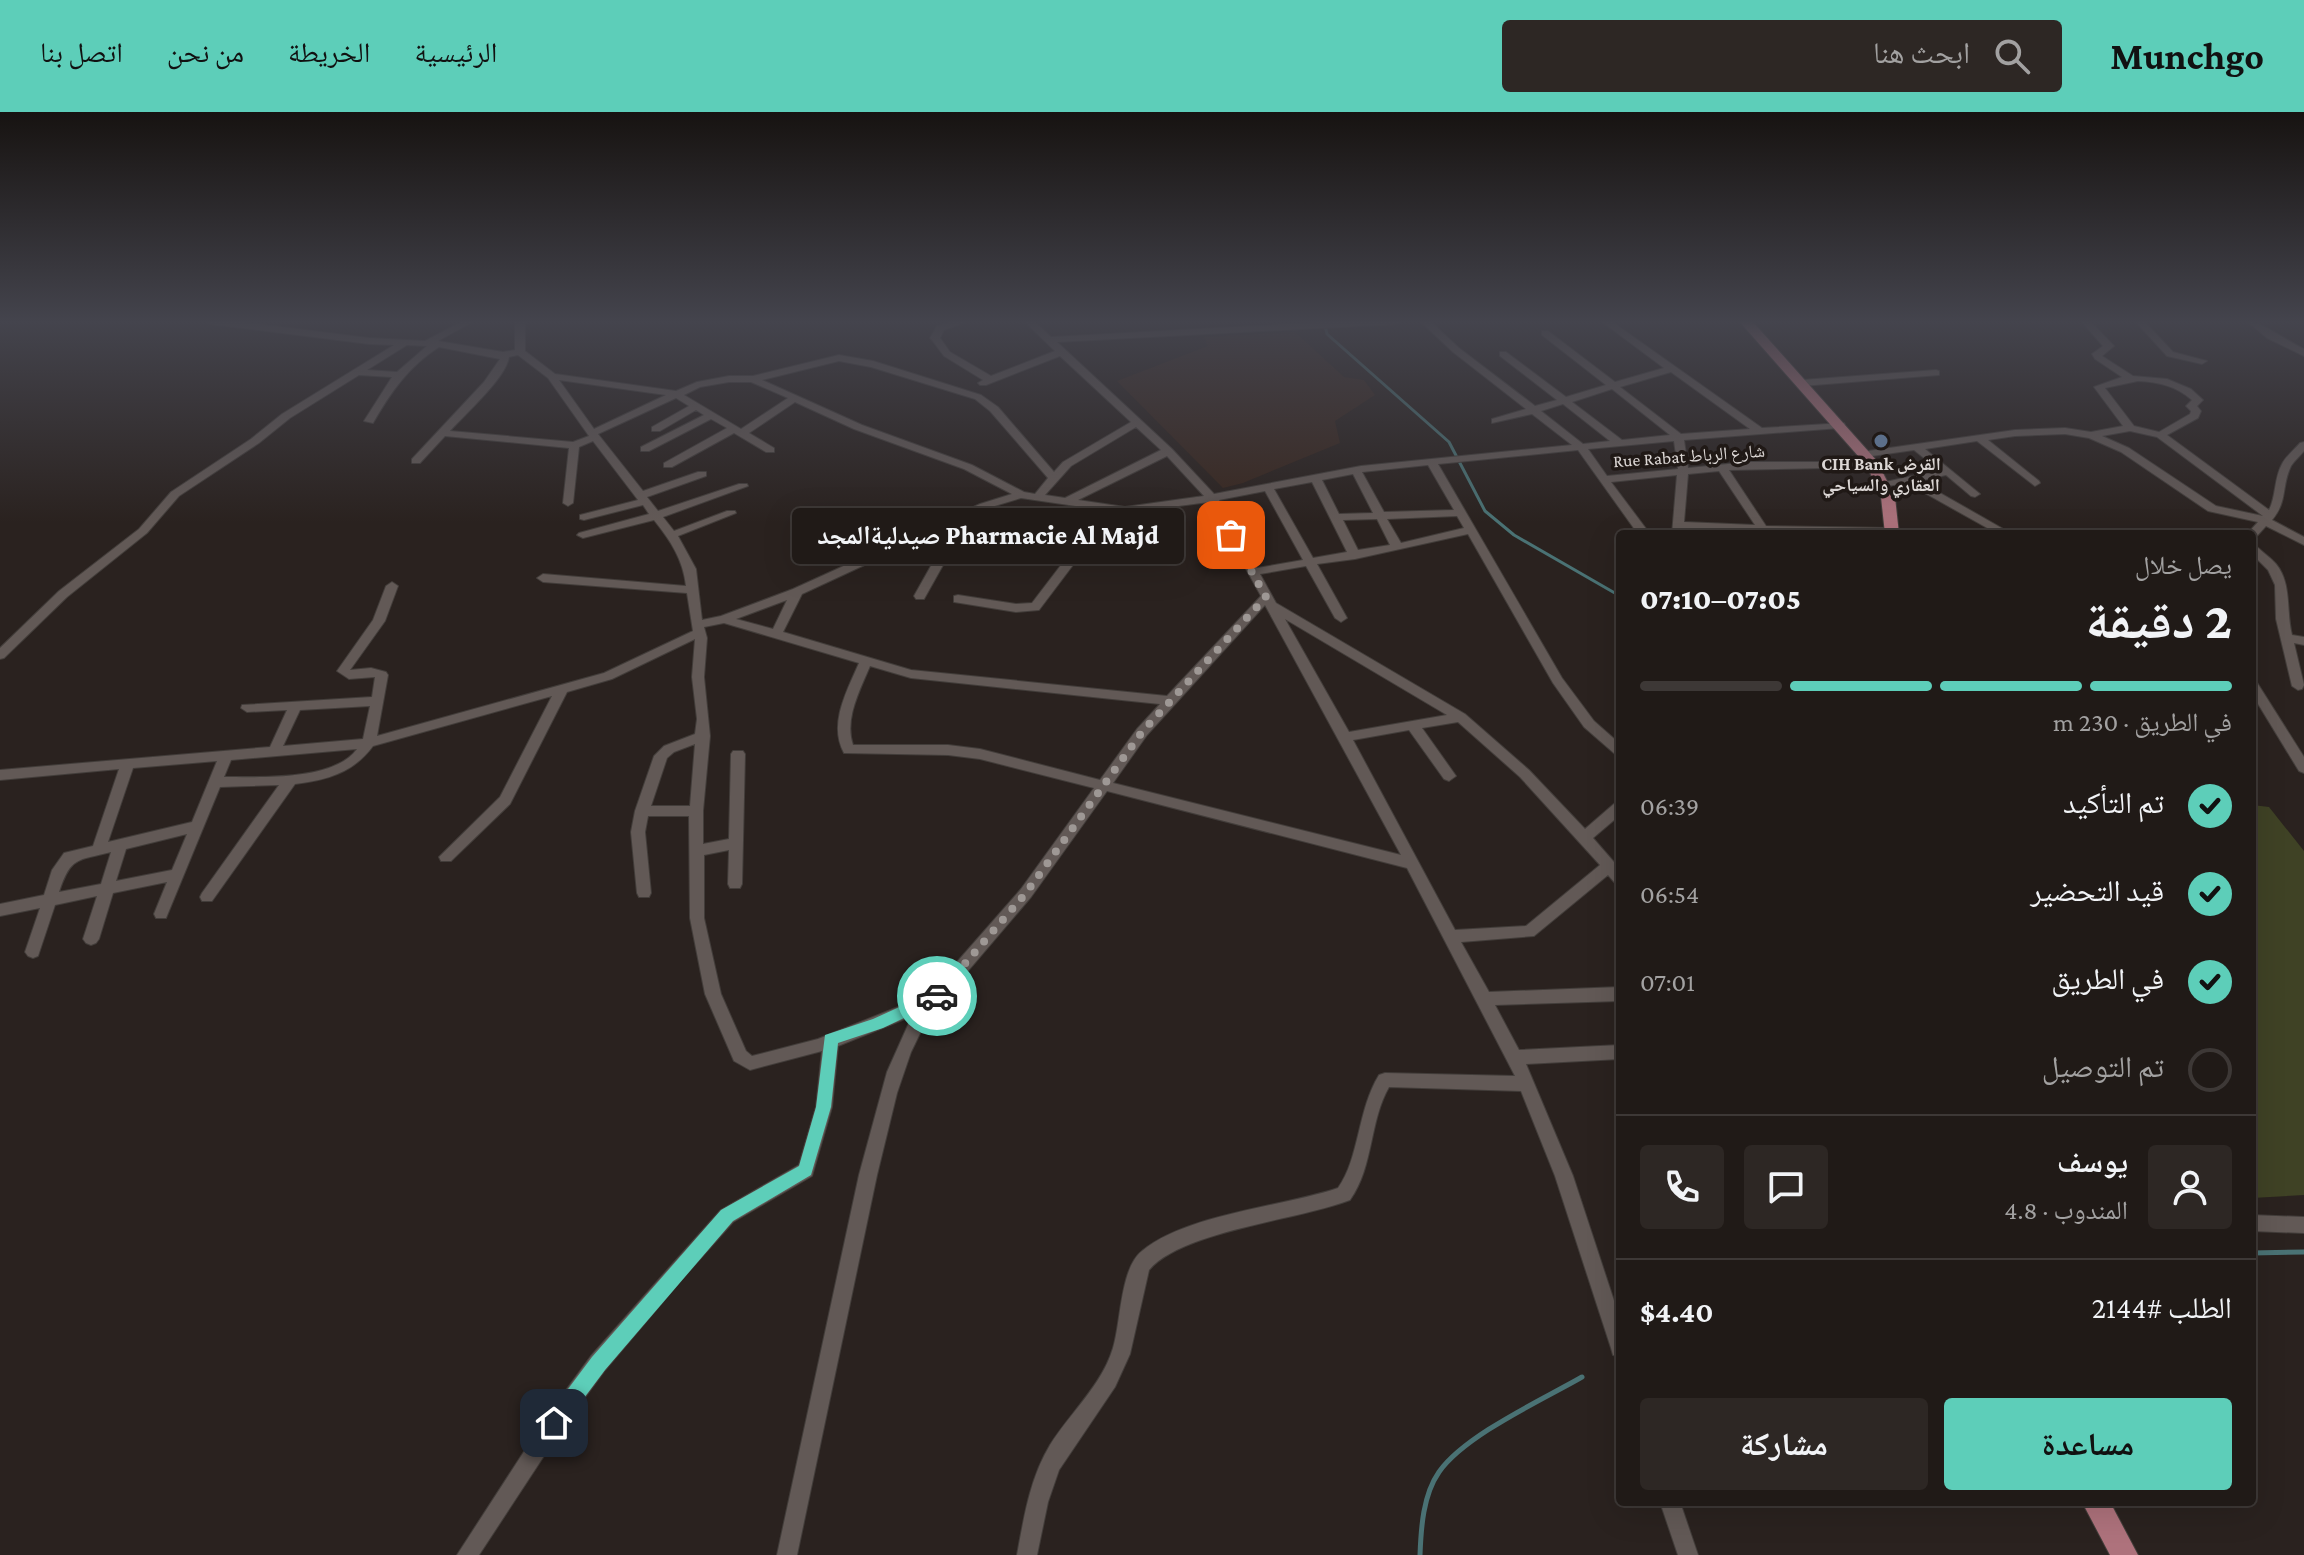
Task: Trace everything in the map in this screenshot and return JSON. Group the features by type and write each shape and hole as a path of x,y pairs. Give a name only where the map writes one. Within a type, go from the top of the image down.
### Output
{"main road":[{"path":"1807,388 1869,459 1885,485 1892,530"},
{"path":"2097,1506 2125,1555"}],"street":[{"path":"0,655 63,594 143,531 175,494 255,441 286,416 333,388"},
{"path":"369,421 387,388"},
{"path":"416,461 481,388"},
{"path":"561,388 593,435 658,515 688,562 699,629 698,677 703,736 696,811 697,918 713,994 740,1056 747,1062 755,1062 877,1024 935,998"},
{"path":"637,388 676,394 770,450"},
{"path":"442,433 574,445 693,388"},
{"path":"774,388 858,427 968,467 1021,495"},
{"path":"956,388 988,403 1053,477"},
{"path":"965,391 971,388"},
{"path":"1100,388 1168,451 1212,498 1345,737 1515,1057 1564,1176 1616,1336"},
{"path":"1507,388 1581,447 1641,530"},
{"path":"1548,388 1621,444"},
{"path":"1496,421 1607,388"},
{"path":"1618,388 1679,437 1683,470 1679,529 1745,530"},
{"path":"1701,388 1759,430"},
{"path":"2099,388 2130,428"},
{"path":"2160,435 2194,416 2196,411 2191,406 2198,399 2178,388"},
{"path":"668,465 736,432 795,398"},
{"path":"656,429 697,406"},
{"path":"645,449 711,415"},
{"path":"1039,495 1053,477 1090,447 1137,422"},
{"path":"0,775 368,743 618,673 699,629 797,592 967,514 1021,495 1069,500 1109,510 1212,498 1356,470 1437,460 1840,425"},
{"path":"2091,435 2130,428 2160,435 2267,518 2304,542"},
{"name":"Rue Rabat شارع الرباط","path":"1605,479 1748,465 1869,459 1979,438 2048,431 2091,435"},
{"path":"2091,435 2125,450 2212,509 2267,518"},
{"path":"1979,438 2035,483"},
{"path":"568,503 574,445"},
{"path":"2256,530 2277,507 2287,464 2304,445"},
{"path":"1918,448 1975,494"},
{"path":"1069,500 1168,451"},
{"path":"1437,460 1460,513 1557,680 1589,724 1616,748"},
{"path":"1722,468 1763,530"},
{"path":"1356,470 1397,543 1395,548"},
{"path":"1885,485 1947,472"},
{"path":"584,517 645,498 702,474"},
{"path":"1316,478 1355,556"},
{"path":"1909,480 1996,530"},
{"path":"583,535 658,515 743,486"},
{"path":"1268,487 1341,618"},
{"path":"958,599 1033,608 1109,510"},
{"path":"672,535 731,513"},
{"path":"1336,517 1460,513"},
{"path":"920,596 967,514"},
{"path":"1973,518 1977,530"},
{"path":"1253,572 1355,556 1472,530"},
{"path":"2256,552 2279,578 2286,638 2298,686"},
{"path":"543,578 693,590"},
{"path":"215,782 291,779 333,771 354,759 368,743 380,673 349,675 343,671 379,621 392,586"},
{"path":"777,633 797,592"},
{"path":"787,1555 841,1292 879,1132 897,1068 913,1027 1026,893 1102,786 1169,701 1268,601"},
{"path":"1268,601 1460,717 1511,759 1616,874"},
{"path":"724,619 865,662 934,677 1169,701"},
{"path":"2286,638 2304,641"},
{"path":"865,662 846,713 843,737 849,750 971,752 1410,863"},
{"path":"446,857 505,800 562,689"},
{"path":"2256,690 2304,768"},
{"path":"247,708 377,701"},
{"path":"274,752 295,706"},
{"path":"1345,737 1460,717"},
{"path":"1413,726 1449,776"},
{"path":"644,893 638,853 642,811 664,751 703,736"},
{"path":"735,884 738,754"},
{"path":"161,914 226,755"},
{"path":"99,848 128,764"},
{"path":"207,897 291,779"},
{"path":"1585,837 1616,810"},
{"path":"642,811 696,811"},
{"path":"33,952 59,870 69,857 198,826"},
{"path":"91,939 121,843"},
{"path":"696,851 736,843"},
{"path":"1451,936 1529,932 1609,866"},
{"path":"0,910 178,874"},
{"path":"1483,999 1616,994"},
{"path":"467,1555 576,1393 675,1274 727,1216 806,1170 824,1107 831,1039"},
{"path":"1515,1057 1616,1052"},
{"path":"1027,1555 1035,1511 1056,1454 1121,1356 1131,1317 1137,1271 1144,1260 1202,1231 1344,1194 1353,1183 1362,1138 1385,1080 1526,1084"},
{"path":"2256,1223 2304,1225"},
{"path":"1671,1506 1688,1555"}],"shaded area":[{"path":"1124,388 1370,388 1375,395 1335,421 1340,443 1243,483 1223,488"}],"green space":[{"path":"2256,805 2269,807 2304,851 2304,1195 2256,1198"}],"waterway":[{"path":"1388,388 1449,442 1485,511 1514,535 1616,594"},
{"path":"2256,1253 2304,1252"},
{"path":"1420,1555 1422,1523 1429,1491 1451,1458 1505,1419 1582,1377"}],"way so far":[{"path":"937,996 1026,893 1142,732 1266,597 1231,535"}],"place":[{"name":"CIH Bank القرض العقاري والسياحي","path":"1881,441"},
{"name":"Pharmacie Al Majd صيدليةالمجد","path":"1231,535"}],"route":[{"path":"554,1423 598,1363 727,1216 806,1170 824,1107 831,1039 877,1024 937,996"}]}
